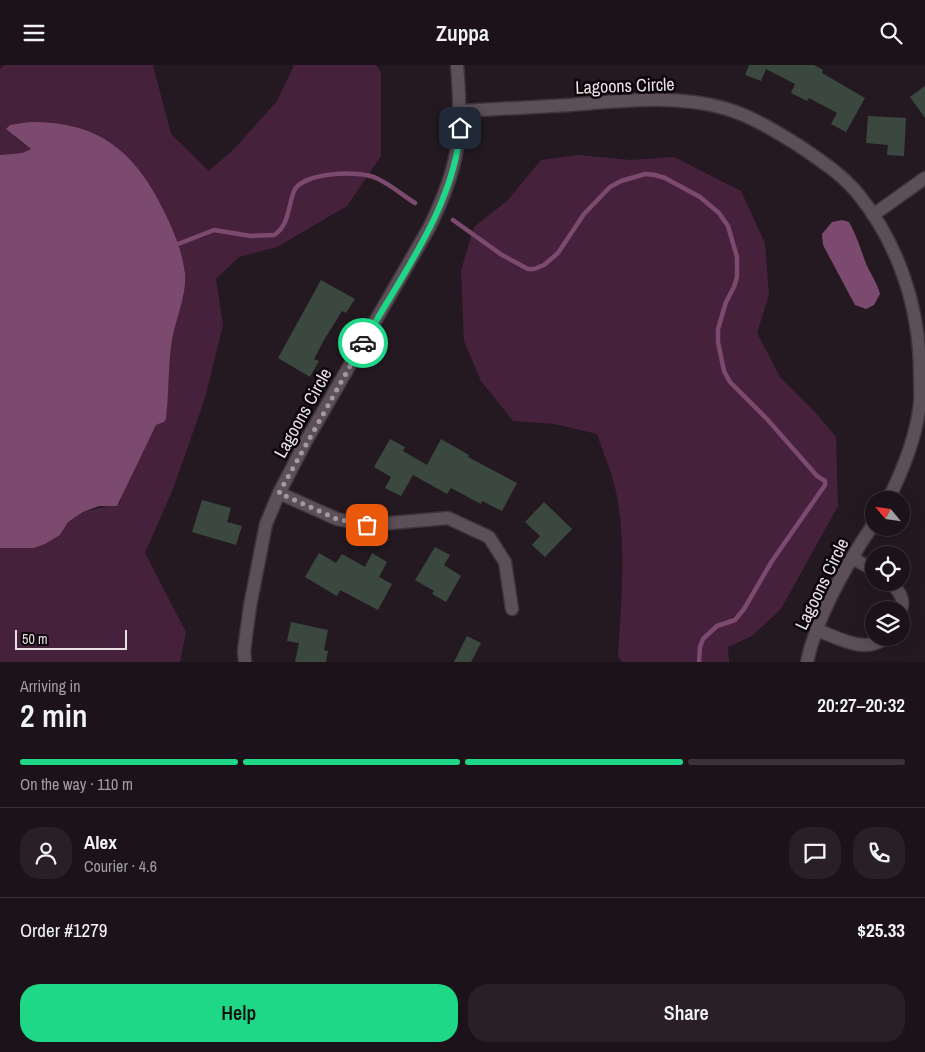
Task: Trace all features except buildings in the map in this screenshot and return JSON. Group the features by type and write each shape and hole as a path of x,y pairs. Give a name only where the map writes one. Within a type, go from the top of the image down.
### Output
{"street":[{"name":"Lagoons Circle","path":"245,662 244,651 250,606 264,533 279,493 306,441 429,228 445,195 459,144 460,111 457,65"},
{"name":"Lagoons Circle","path":"460,111 632,99 678,101 727,109 769,127 830,167 858,195 888,238 908,285 921,337 920,403 902,473 893,491"},
{"path":"873,215 925,178"},
{"path":"279,493 337,519 367,525 448,518 489,537 506,561 512,609"},
{"name":"Lagoons Circle","path":"807,662 817,630 852,558 866,536"},
{"path":"852,558 865,565"},
{"path":"817,630 860,646 865,646"}],"shaded area":[{"path":"4,65 153,65 171,134 209,171 235,148 277,101 294,65 376,65 381,72 381,156 347,206 277,247 239,257 216,279 223,325 205,398 173,489 145,553 186,632 180,662 0,662 0,548 34,548 60,535 68,522 83,512 120,503 124,488 156,425 164,422 172,339 183,298 185,281 182,256 163,209 136,166 120,150 102,138 82,129 60,124 36,122 10,125 16,138 31,149 22,153 0,155 0,69"},
{"path":"29,122 53,123 93,133 125,155 139,170 167,217 182,256 185,281 183,298 172,340 166,419 164,422 156,425 117,506 99,506 83,512 68,522 60,535 34,548 0,548 0,155 22,153 31,149 6,129 10,125"},
{"path":"578,155 631,160 674,157 741,191 765,243 769,295 757,333 780,377 817,414 836,437 838,506 781,609 752,636 728,647 729,662 622,662 618,657 622,596 622,553 619,512 612,477 597,434 554,424 513,421 481,381 464,341 461,270 474,227 508,200 541,160"},
{"path":"842,220 849,222 852,227 880,294 874,305 866,309 855,305 823,245 822,234 832,222"}],"waterway":[{"path":"178,244 214,230 251,236 274,235 283,226 294,191 299,185 319,176 332,174 368,175 386,183 415,203"},
{"path":"453,220 502,255 528,269 534,269 544,265 558,253 584,214 610,187 621,181 645,174 665,178 700,197 719,213 728,226 737,257 737,277 726,302 718,329 718,342 724,371 730,382 767,419 817,476 825,481 825,485 772,561 744,609 735,620 717,626 703,639 700,647 699,662"}],"way so far":[{"path":"363,343 306,441 279,493 337,519 367,525"}],"route":[{"path":"363,343 429,228 445,195 454,167 460,128"}]}
